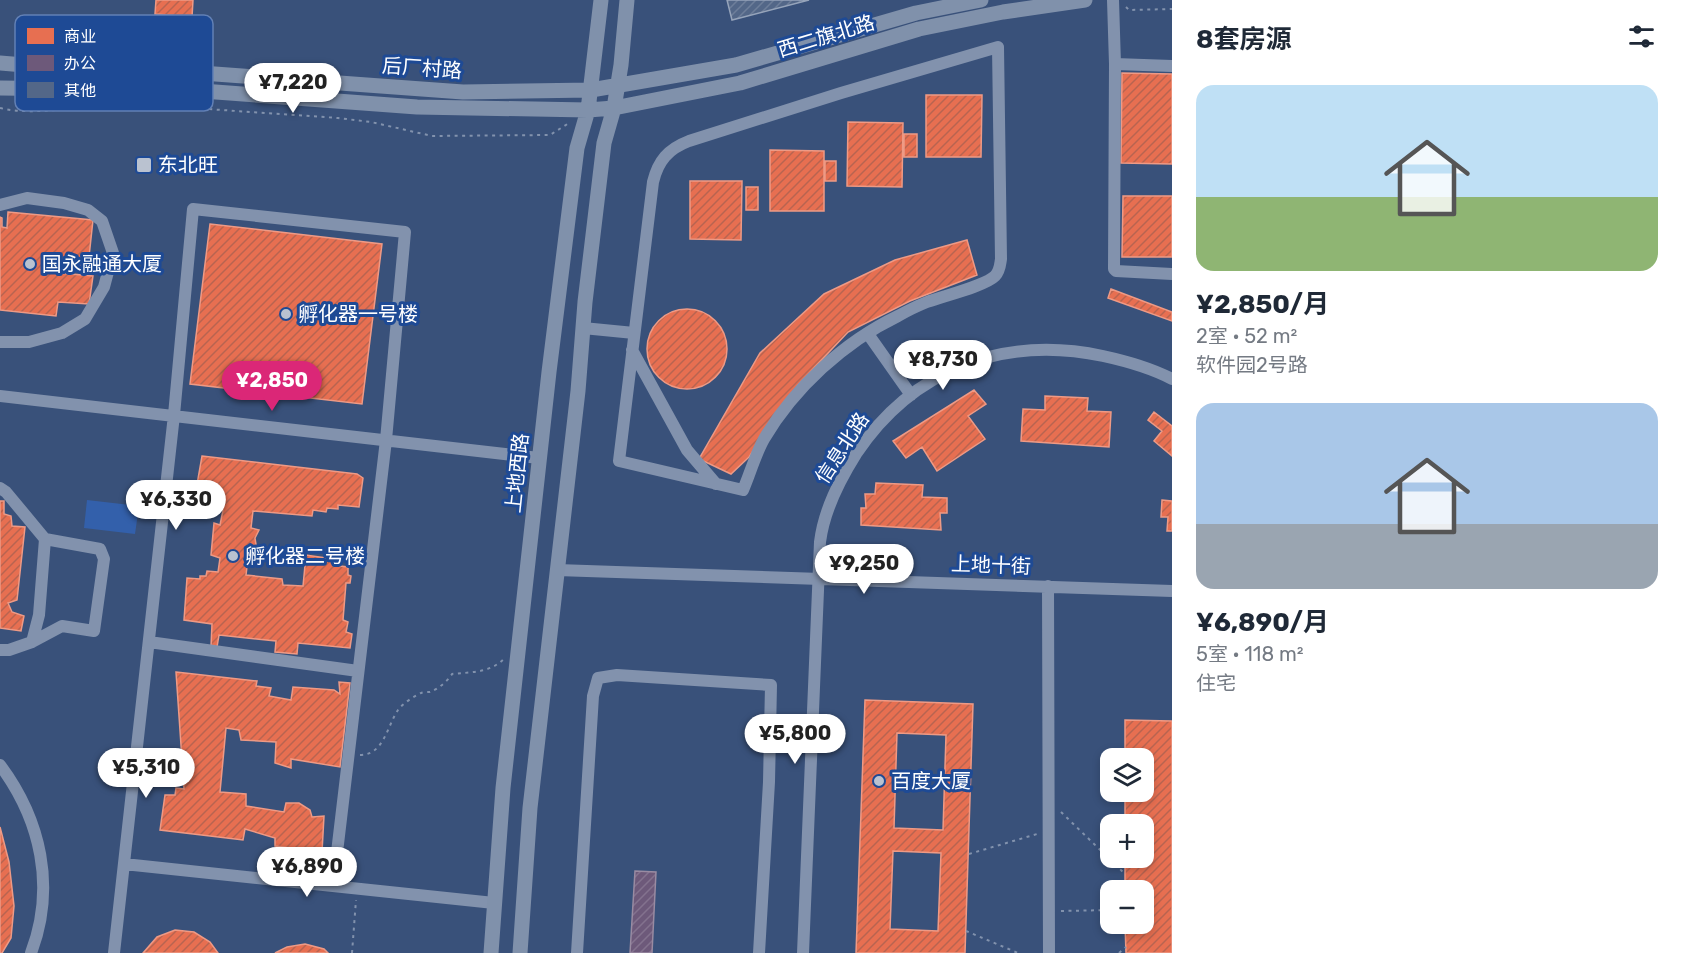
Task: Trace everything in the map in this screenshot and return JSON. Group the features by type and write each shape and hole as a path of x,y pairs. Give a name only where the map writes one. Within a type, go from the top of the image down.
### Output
{"main road":[{"name":"上地西路","path":"491,953 503,788 539,458 577,148 588,110 601,0"},
{"path":"520,953 530,808 579,391 583,328 604,143 614,108 621,65 627,0"},
{"name":"西二旗北路","path":"591,90 736,65 916,13 981,0"},
{"name":"西二旗北路","path":"588,110 614,108 740,83 919,29 1003,12 1085,0"},
{"name":"后厂村路","path":"0,63 15,64"},
{"name":"后厂村路","path":"213,74 463,92 591,90"},
{"name":"后厂村路","path":"0,88 15,88"},
{"name":"后厂村路","path":"213,92 417,106 588,110"}],"street":[{"path":"1119,3 1115,64 1114,269 1116,271 1172,274"},
{"path":"998,47 1000,268 996,275 895,317 868,334 821,370 790,403 763,440 743,490 618,461 634,333 653,182 657,168 665,155 675,146 841,93 998,47"},
{"path":"1115,64 1172,66"},
{"path":"0,205 27,198 64,203 88,210 102,221 113,253 104,287 85,319 62,333 29,342 0,342"},
{"path":"114,953 174,415 193,210 405,232 386,440 333,886"},
{"path":"583,328 634,333"},
{"path":"868,334 911,395"},
{"path":"632,350 687,450 716,484"},
{"name":"信息北路","path":"803,953 817,579 821,530 829,505 846,469 868,437 888,414 911,395 932,379 955,367 983,357 1017,351 1080,351 1139,365 1172,379"},
{"path":"0,396 539,458"},
{"path":"0,488 6,492 45,539 99,549 104,559 94,631 62,626 32,642 9,650 0,650"},
{"path":"32,642 39,615 45,539"},
{"name":"上地十街","path":"557,570 1172,591"},
{"path":"1048,586 1049,953"},
{"path":"149,642 358,670"},
{"path":"576,953 593,696 598,678 617,675 771,685 769,782 759,953"},
{"path":"0,765 25,805 38,837 42,861 43,888 40,916 31,953"},
{"path":"124,864 494,903"}],"path":[{"path":"1119,3 1129,10 1172,9"},
{"path":"0,108 12,111 33,111"},
{"path":"213,109 372,122 432,136 550,135 569,123"},
{"path":"349,753 370,754 382,742 399,709 421,693 438,688 452,674 490,669 508,655"},
{"path":"1048,800 1125,874"},
{"path":"969,854 1048,830"},
{"path":"352,953 357,888"},
{"path":"1049,912 1100,910"},
{"path":"966,931 1018,953"},
{"path":"1119,953 1126,947"}],"shaded area":[{"path":"87,500 139,506 135,534 84,528"}],"building: 商业":[{"path":"156,0 193,0 192,15 155,14"},
{"path":"1122,73 1172,74 1172,164 1121,163"},
{"path":"926,95 982,95 981,157 926,157"},
{"path":"848,122 903,123 902,187 847,186"},
{"path":"904,134 917,134 917,157 904,157"},
{"path":"770,150 824,151 824,211 770,211"},
{"path":"825,161 836,161 836,181 825,181"},
{"path":"690,181 742,181 741,240 690,239"},
{"path":"746,187 758,187 758,210 746,210"},
{"path":"1123,196 1172,196 1172,257 1122,257"},
{"name":"国永融通大厦","path":"8,212 93,220 88,266 61,262 60,273 93,276 89,304 58,302 56,316 0,310 0,217 2,227 7,228"},
{"name":"孵化器一号楼","path":"210,224 382,244 362,404 190,384"},
{"path":"967,240 977,275 910,301 848,332 798,385 749,457 731,474 699,459 760,353 824,294 895,260"},
{"path":"1111,289 1172,312 1172,321 1108,298"},
{"path":"687,309 702,312 715,321 724,334 727,349 724,364 715,377 702,386 687,389 672,386 659,377 650,364 647,349 650,334 659,321 672,312"},
{"path":"974,390 986,404 968,416 985,439 937,471 922,447 906,458 893,441"},
{"path":"1045,396 1088,398 1087,411 1111,412 1109,447 1021,441 1023,409 1045,410"},
{"path":"1154,412 1172,426 1172,456 1154,441 1162,431 1148,420"},
{"name":"孵化器二号楼","path":"202,456 357,474 363,478 359,507 338,505 338,509 327,508 326,512 313,510 312,516 253,511 251,528 259,530 255,538 257,551 248,559 246,575 282,579 283,585 303,586 306,555 340,560 340,566 348,567 348,575 351,576 350,583 346,583 343,620 348,622 346,632 352,634 350,648 298,643 297,654 275,652 276,641 219,635 217,647 211,647 212,624 184,620 187,578 200,579 200,576 206,576 207,571 218,572 220,558 211,555 214,523 220,525 223,510 193,507"},
{"path":"876,483 923,485 922,497 947,498 947,513 940,513 941,530 861,525 861,508 866,508 865,494 875,494"},
{"path":"1162,500 1172,501 1172,531 1167,531 1168,517 1161,517"},
{"path":"0,501 4,501 4,514 11,516 12,526 25,527 17,600 8,603 12,612 24,616 21,631 0,628"},
{"path":"176,672 257,681 256,686 271,688 269,696 291,700 293,687 334,690 340,694 339,682 350,683 340,767 291,759 291,768 275,763 276,742 241,740 239,730 226,728 220,792 246,794 246,806 284,812 286,803 299,803 310,810 312,817 324,816 322,852 275,846 275,838 245,829 243,840 160,830 165,795 175,795 176,788 184,789"},
{"name":"百度大厦","path":"865,700 973,704 965,953 856,953","holes":["897,733 946,735 943,830 894,828","893,851 941,853 938,931 890,929"]},
{"path":"1125,720 1172,721 1172,953 1126,953 1125,934 1154,934 1154,880 1125,880 1125,868 1154,868 1154,814 1125,814 1125,802 1154,802 1154,748 1125,748"},
{"path":"0,827 9,862 14,906 11,938 2,953 0,953"},
{"path":"175,930 194,932 210,942 218,953 143,953 157,937"},
{"path":"305,944 324,949 328,953 275,953 287,947"}],"building: 办公":[{"path":"635,871 656,872 652,953 630,953"}],"building: 其他":[{"path":"727,0 809,0 732,20"}],"place":[{"name":"东北旺","path":"144,165"},
{"name":"国永融通大厦","path":"30,264"},
{"name":"孵化器一号楼","path":"286,314"},
{"name":"孵化器二号楼","path":"233,556"},
{"name":"百度大厦","path":"879,781"}]}
